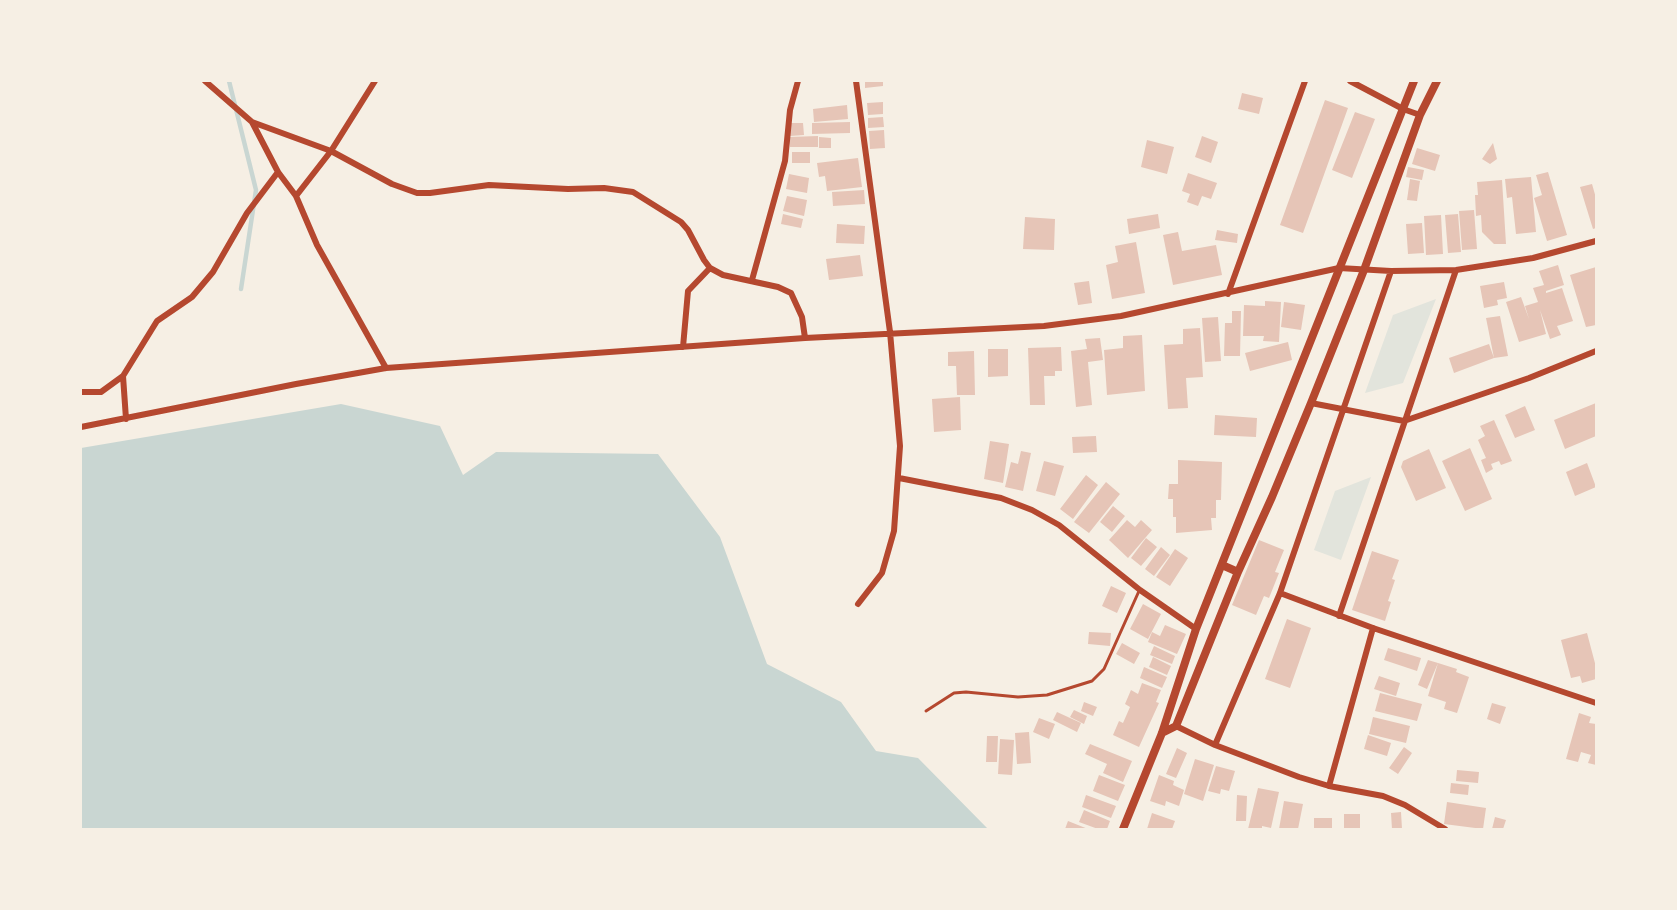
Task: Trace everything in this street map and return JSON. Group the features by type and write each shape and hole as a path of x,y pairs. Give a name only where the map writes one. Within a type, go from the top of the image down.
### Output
{"street":[{"path":"205,81 252,122 331,151 392,184 417,192 430,194 489,185 568,189 604,188 633,192 681,222 710,268 723,275 752,280 791,293 802,317 805,338"},
{"path":"296,196 331,151 375,81"},
{"path":"752,280 785,160 790,110 798,81"},
{"path":"856,81 890,332 900,446 894,531 882,573 858,604"},
{"path":"1228,294 1305,81"},
{"path":"1350,81 1403,109 1420,115"},
{"path":"1123,829 1162,732 1196,628 1414,81"},
{"path":"1162,732 1176,726 1238,572 1311,402 1364,270 1420,115 1437,81"},
{"path":"252,122 278,172 296,196 317,245 386,368"},
{"path":"83,394 101,392 123,376 157,321 192,297 213,272 247,213 278,172"},
{"path":"81,427 386,368 890,332 1044,326 1121,316 1339,268 1456,270 1533,258 1596,241"},
{"path":"683,347 688,291 710,268"},
{"path":"1215,745 1280,593 1391,270"},
{"path":"1339,616 1456,270"},
{"path":"1311,402 1404,421 1529,378 1596,351"},
{"path":"123,376 126,419"},
{"path":"899,478 1001,498 1032,510 1059,525 1140,590 1196,628"},
{"path":"1222,565 1238,572"},
{"path":"1280,593 1373,628 1596,703"},
{"path":"1329,786 1373,628"},
{"path":"1176,726 1215,745 1290,774 1329,786 1383,796 1413,809 1445,829"}],"lane":[{"path":"926,711 954,693 1018,697 1047,695 1092,681 1104,669 1140,590"}],"shaded area":[{"path":"1436,299 1403,383 1365,393 1393,315"},
{"path":"341,404 440,426 463,475 496,452 658,454 720,537 767,664 841,702 876,751 918,758 988,829 81,829 81,448"},
{"path":"1371,477 1341,560 1314,550 1335,491"}],"building":[{"path":"865,81 883,81 883,86 865,88"},
{"path":"1242,93 1263,98 1259,114 1238,109"},
{"path":"1325,100 1348,108 1303,233 1280,225"},
{"path":"883,102 883,114 868,115 867,103"},
{"path":"847,105 848,119 814,122 813,109"},
{"path":"1355,112 1375,119 1352,178 1332,170"},
{"path":"883,117 884,127 868,128 868,118"},
{"path":"850,122 850,133 812,134 812,123"},
{"path":"790,123 803,123 804,135 790,136"},
{"path":"884,130 885,148 870,149 869,131"},
{"path":"818,136 818,147 790,147 789,137"},
{"path":"1202,136 1218,142 1211,163 1195,157"},
{"path":"819,137 831,138 831,148 819,148"},
{"path":"1147,140 1174,147 1167,174 1141,167"},
{"path":"1493,143 1497,159 1490,164 1482,159"},
{"path":"1417,148 1440,155 1435,171 1412,164"},
{"path":"792,152 810,152 810,163 792,163"},
{"path":"858,158 862,187 827,191 825,176 819,177 817,163"},
{"path":"1408,167 1424,170 1422,180 1406,177"},
{"path":"1548,172 1567,235 1547,241 1534,198 1542,195 1536,175"},
{"path":"1188,173 1217,183 1211,199 1202,196 1198,206 1187,202 1190,194 1182,191"},
{"path":"789,174 809,178 807,193 786,189"},
{"path":"1531,177 1536,232 1516,234 1512,197 1507,198 1505,179"},
{"path":"1410,179 1420,181 1417,201 1407,200"},
{"path":"1502,180 1506,244 1494,244 1482,232 1481,215 1476,216 1475,195 1478,195 1477,182"},
{"path":"1592,184 1596,198 1596,228 1593,229 1580,187"},
{"path":"864,190 865,204 833,206 832,192"},
{"path":"787,196 807,200 804,216 783,211"},
{"path":"1474,210 1477,249 1462,250 1459,211"},
{"path":"783,214 803,219 801,228 781,224"},
{"path":"1158,214 1160,228 1129,234 1127,219"},
{"path":"1458,214 1461,252 1448,253 1445,215"},
{"path":"1441,215 1443,254 1426,255 1424,216"},
{"path":"1025,217 1055,219 1054,250 1023,249"},
{"path":"1422,223 1424,253 1408,254 1406,224"},
{"path":"837,224 865,226 864,244 836,243"},
{"path":"1217,230 1238,234 1237,243 1215,240"},
{"path":"1178,232 1182,251 1216,245 1222,275 1173,285 1163,235"},
{"path":"1136,242 1145,293 1112,299 1106,265 1118,262 1115,246"},
{"path":"860,255 863,276 829,280 826,259"},
{"path":"1558,265 1564,285 1546,291 1546,293 1562,288 1573,321 1557,326 1561,335 1550,339 1540,310 1546,334 1519,342 1506,302 1521,297 1529,319 1525,306 1538,302 1533,288 1544,285 1539,271"},
{"path":"1596,267 1596,325 1586,327 1570,275"},
{"path":"1089,281 1092,303 1078,305 1074,283"},
{"path":"1504,282 1507,298 1497,300 1498,305 1484,308 1480,286"},
{"path":"1265,301 1281,302 1279,342 1263,341 1264,336 1243,336 1244,305 1265,306"},
{"path":"1284,302 1305,305 1301,330 1281,327"},
{"path":"1232,311 1241,311 1240,356 1224,356 1225,323 1232,323"},
{"path":"1500,316 1508,356 1494,358 1486,318"},
{"path":"1218,317 1221,361 1205,362 1202,318"},
{"path":"1200,328 1203,377 1186,378 1188,408 1168,409 1164,345 1183,344 1183,329"},
{"path":"1142,335 1145,391 1107,395 1104,350 1123,348 1123,336"},
{"path":"1100,338 1103,360 1088,362 1092,405 1076,407 1071,351 1087,349 1085,339"},
{"path":"1288,342 1292,360 1250,371 1245,353"},
{"path":"1489,344 1494,358 1454,373 1449,358"},
{"path":"1061,347 1062,371 1055,371 1055,376 1044,376 1045,405 1030,405 1028,348"},
{"path":"988,349 1008,349 1008,376 988,377"},
{"path":"974,351 975,395 957,395 956,366 948,366 948,352"},
{"path":"960,397 961,430 934,432 932,399"},
{"path":"1596,403 1596,436 1565,449 1554,420"},
{"path":"1525,406 1535,430 1515,438 1505,415"},
{"path":"1215,415 1257,418 1256,437 1214,435"},
{"path":"1494,420 1512,461 1501,465 1499,461 1491,464 1493,469 1486,473 1481,460 1486,458 1478,440 1485,436 1480,426"},
{"path":"1096,436 1097,452 1073,453 1072,437"},
{"path":"990,441 1009,444 1003,483 984,479"},
{"path":"1470,448 1492,499 1465,511 1442,461"},
{"path":"1429,449 1446,488 1416,501 1401,467 1403,461"},
{"path":"1021,451 1031,453 1023,491 1005,487 1011,462 1018,464"},
{"path":"1178,460 1222,462 1221,500 1216,500 1216,518 1211,518 1212,530 1176,533 1173,499 1168,499 1169,484 1178,484"},
{"path":"1044,461 1064,466 1055,496 1036,491"},
{"path":"1587,463 1596,487 1575,496 1566,472"},
{"path":"1086,475 1098,485 1073,519 1060,509"},
{"path":"1106,482 1120,494 1089,533 1074,522"},
{"path":"1113,506 1125,516 1112,532 1100,522"},
{"path":"1127,520 1135,527 1141,520 1152,530 1128,558 1109,540"},
{"path":"1146,538 1157,547 1141,566 1131,558"},
{"path":"1259,540 1284,550 1275,572 1279,573 1269,598 1264,596 1256,615 1232,605"},
{"path":"1161,547 1170,555 1154,576 1145,569"},
{"path":"1175,549 1188,558 1170,586 1156,577"},
{"path":"1372,551 1399,560 1392,579 1395,580 1388,601 1391,602 1385,621 1352,610"},
{"path":"1111,586 1126,593 1117,613 1102,606"},
{"path":"1143,604 1161,614 1148,639 1130,629"},
{"path":"1287,619 1311,628 1290,688 1265,679"},
{"path":"1165,625 1186,634 1177,654 1148,642 1152,632 1160,636"},
{"path":"1089,632 1111,633 1110,646 1088,644"},
{"path":"1587,633 1596,667 1596,679 1582,683 1580,676 1571,678 1561,640"},
{"path":"1122,643 1140,653 1134,664 1116,654"},
{"path":"1154,646 1175,656 1172,664 1150,655"},
{"path":"1388,648 1421,658 1417,671 1384,660"},
{"path":"1153,657 1171,666 1167,675 1149,667"},
{"path":"1428,660 1438,663 1427,689 1418,685"},
{"path":"1438,663 1457,669 1456,672 1469,677 1457,713 1444,709 1446,702 1428,696"},
{"path":"1144,667 1167,677 1162,688 1140,678"},
{"path":"1379,676 1400,683 1396,696 1374,689"},
{"path":"1142,683 1161,690 1156,702 1159,703 1139,747 1113,735 1119,721 1123,723 1130,707 1125,704 1131,690 1138,694"},
{"path":"1380,693 1422,704 1417,721 1375,711"},
{"path":"1084,702 1097,707 1093,716 1081,711"},
{"path":"1492,703 1506,707 1500,724 1487,719"},
{"path":"1074,710 1087,716 1084,724 1070,717"},
{"path":"1057,712 1081,723 1077,732 1053,720"},
{"path":"1579,713 1591,717 1589,723 1596,724 1596,765 1588,763 1591,755 1581,752 1578,762 1566,759"},
{"path":"1373,717 1410,726 1406,743 1369,734"},
{"path":"1039,718 1055,724 1049,739 1033,732"},
{"path":"1029,732 1031,763 1017,764 1015,733"},
{"path":"1368,735 1391,743 1387,756 1364,749"},
{"path":"987,736 998,736 997,762 986,762"},
{"path":"1000,739 1014,740 1012,775 998,774"},
{"path":"1090,744 1132,761 1123,782 1103,773 1107,764 1085,754"},
{"path":"1404,747 1412,753 1398,774 1389,768"},
{"path":"1177,748 1187,753 1176,778 1166,774"},
{"path":"1195,759 1214,765 1203,801 1184,794"},
{"path":"1216,766 1235,771 1229,791 1221,789 1220,794 1208,791"},
{"path":"1457,770 1479,772 1478,783 1456,781"},
{"path":"1099,775 1125,785 1118,801 1093,791"},
{"path":"1159,775 1174,781 1173,785 1184,790 1179,806 1166,801 1165,806 1150,801"},
{"path":"1451,783 1469,785 1468,795 1450,793"},
{"path":"1258,788 1279,792 1271,828 1262,826 1262,829 1248,829"},
{"path":"1086,795 1116,806 1111,818 1082,807"},
{"path":"1237,795 1247,796 1246,821 1236,821"},
{"path":"1284,801 1303,804 1298,829 1279,829"},
{"path":"1447,802 1486,808 1483,829 1444,824"},
{"path":"1084,810 1110,821 1107,829 1098,829 1079,822"},
{"path":"1401,812 1402,829 1392,829 1391,813"},
{"path":"1152,813 1175,821 1172,829 1147,829"},
{"path":"1344,814 1360,814 1360,829 1344,829"},
{"path":"1495,817 1506,820 1503,829 1492,829"},
{"path":"1314,818 1332,818 1332,829 1314,829"},
{"path":"1068,821 1088,829 1065,829"}],"waterway":[{"path":"229,81 256,190 241,289"}]}
